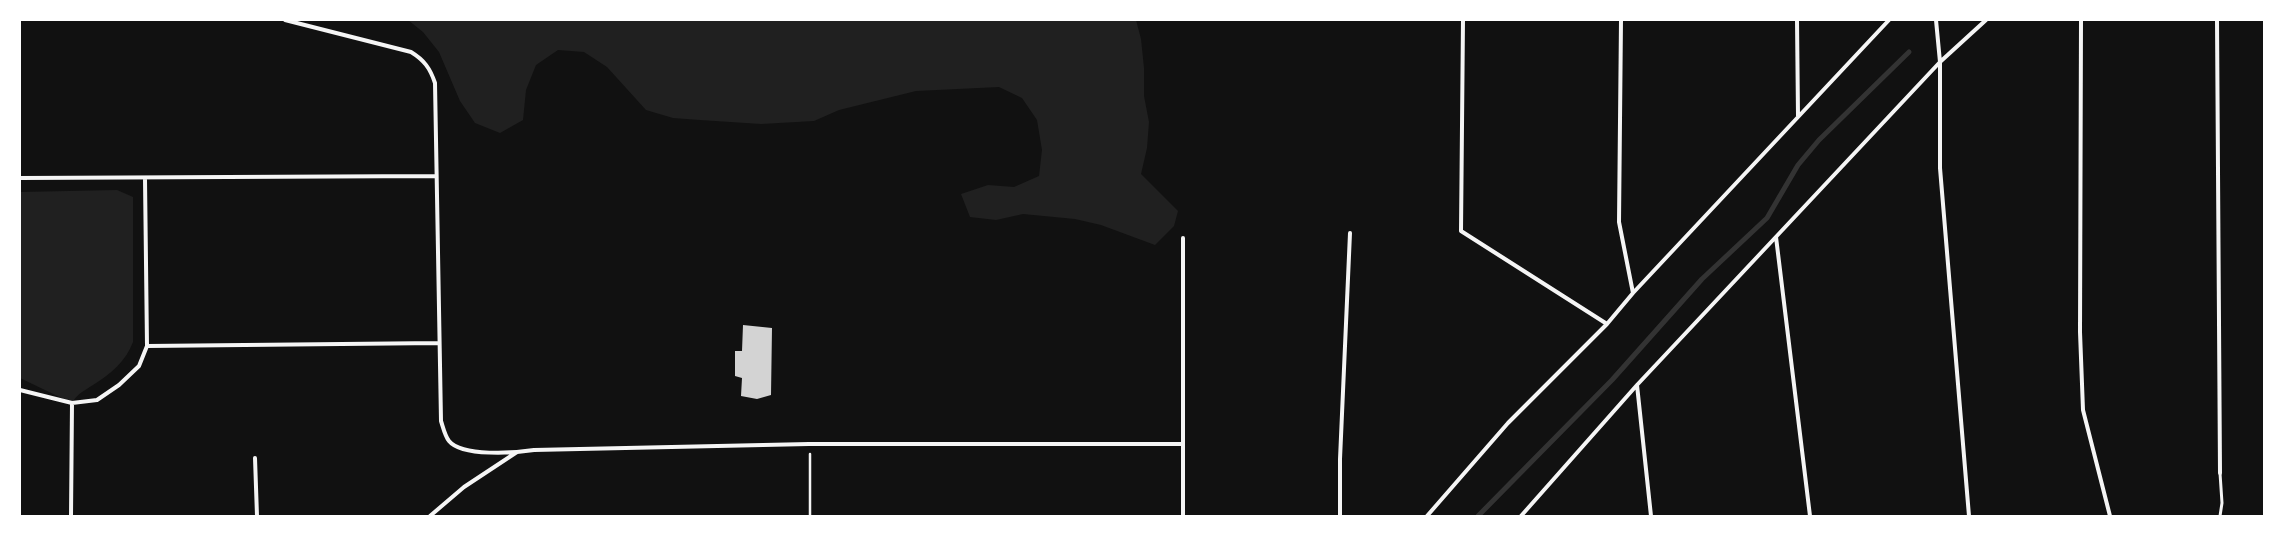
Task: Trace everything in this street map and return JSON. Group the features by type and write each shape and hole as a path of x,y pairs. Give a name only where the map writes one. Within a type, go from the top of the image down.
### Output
{"street":[{"path":"285,20 410,52 422,58 431,70 435,83 435,176 441,421 450,442 457,446 472,451 518,452 534,450 810,444 1183,444"},
{"path":"1463,20 1461,232 1607,324"},
{"path":"1621,20 1619,222 1632,293"},
{"path":"1797,20 1798,116"},
{"path":"1427,516 1508,423 1607,324 1632,293 1889,20"},
{"path":"1936,20 1940,62 1940,168 1969,516"},
{"path":"1521,516 1637,385 1940,62 1986,20"},
{"path":"2081,20 2080,332 2083,410 2110,516"},
{"path":"2217,20 2220,473"},
{"path":"20,178 145,179 435,176"},
{"path":"20,390 72,403 97,400 119,385 138,366 147,346 145,179"},
{"path":"1340,516 1340,459 1350,233"},
{"path":"1776,237 1810,516"},
{"path":"1183,238 1183,516"},
{"path":"147,346 439,343"},
{"path":"1637,385 1651,516"},
{"path":"71,516 72,403"},
{"path":"430,516 464,487 518,452"},
{"path":"255,458 257,516"}],"lane":[{"path":"2220,473 2222,502 2220,516"}],"path":[{"path":"810,444 810,516"}],"shaded area":[{"path":"408,20 1136,20 1141,39 1144,68 1144,96 1149,122 1147,148 1141,174 1178,211 1174,226 1155,245 1101,225 1075,219 1023,214 996,220 970,217 961,194 988,185 1014,187 1039,176 1042,150 1037,120 1022,98 999,87 916,91 839,110 814,121 761,124 673,118 646,110 607,67 584,52 558,50 536,65 526,90 523,120 500,133 475,123 460,101 439,52 423,32"},
{"path":"117,190 133,197 133,342 122,361 117,366 106,376 79,394 72,403 20,378 20,192"}],"building":[{"path":"743,325 772,328 771,395 757,399 741,396 742,378 735,376 735,351 742,351"}],"waterway":[{"path":"1478,516 1612,380 1702,279 1767,218 1798,165 1819,140 1909,52"}]}
